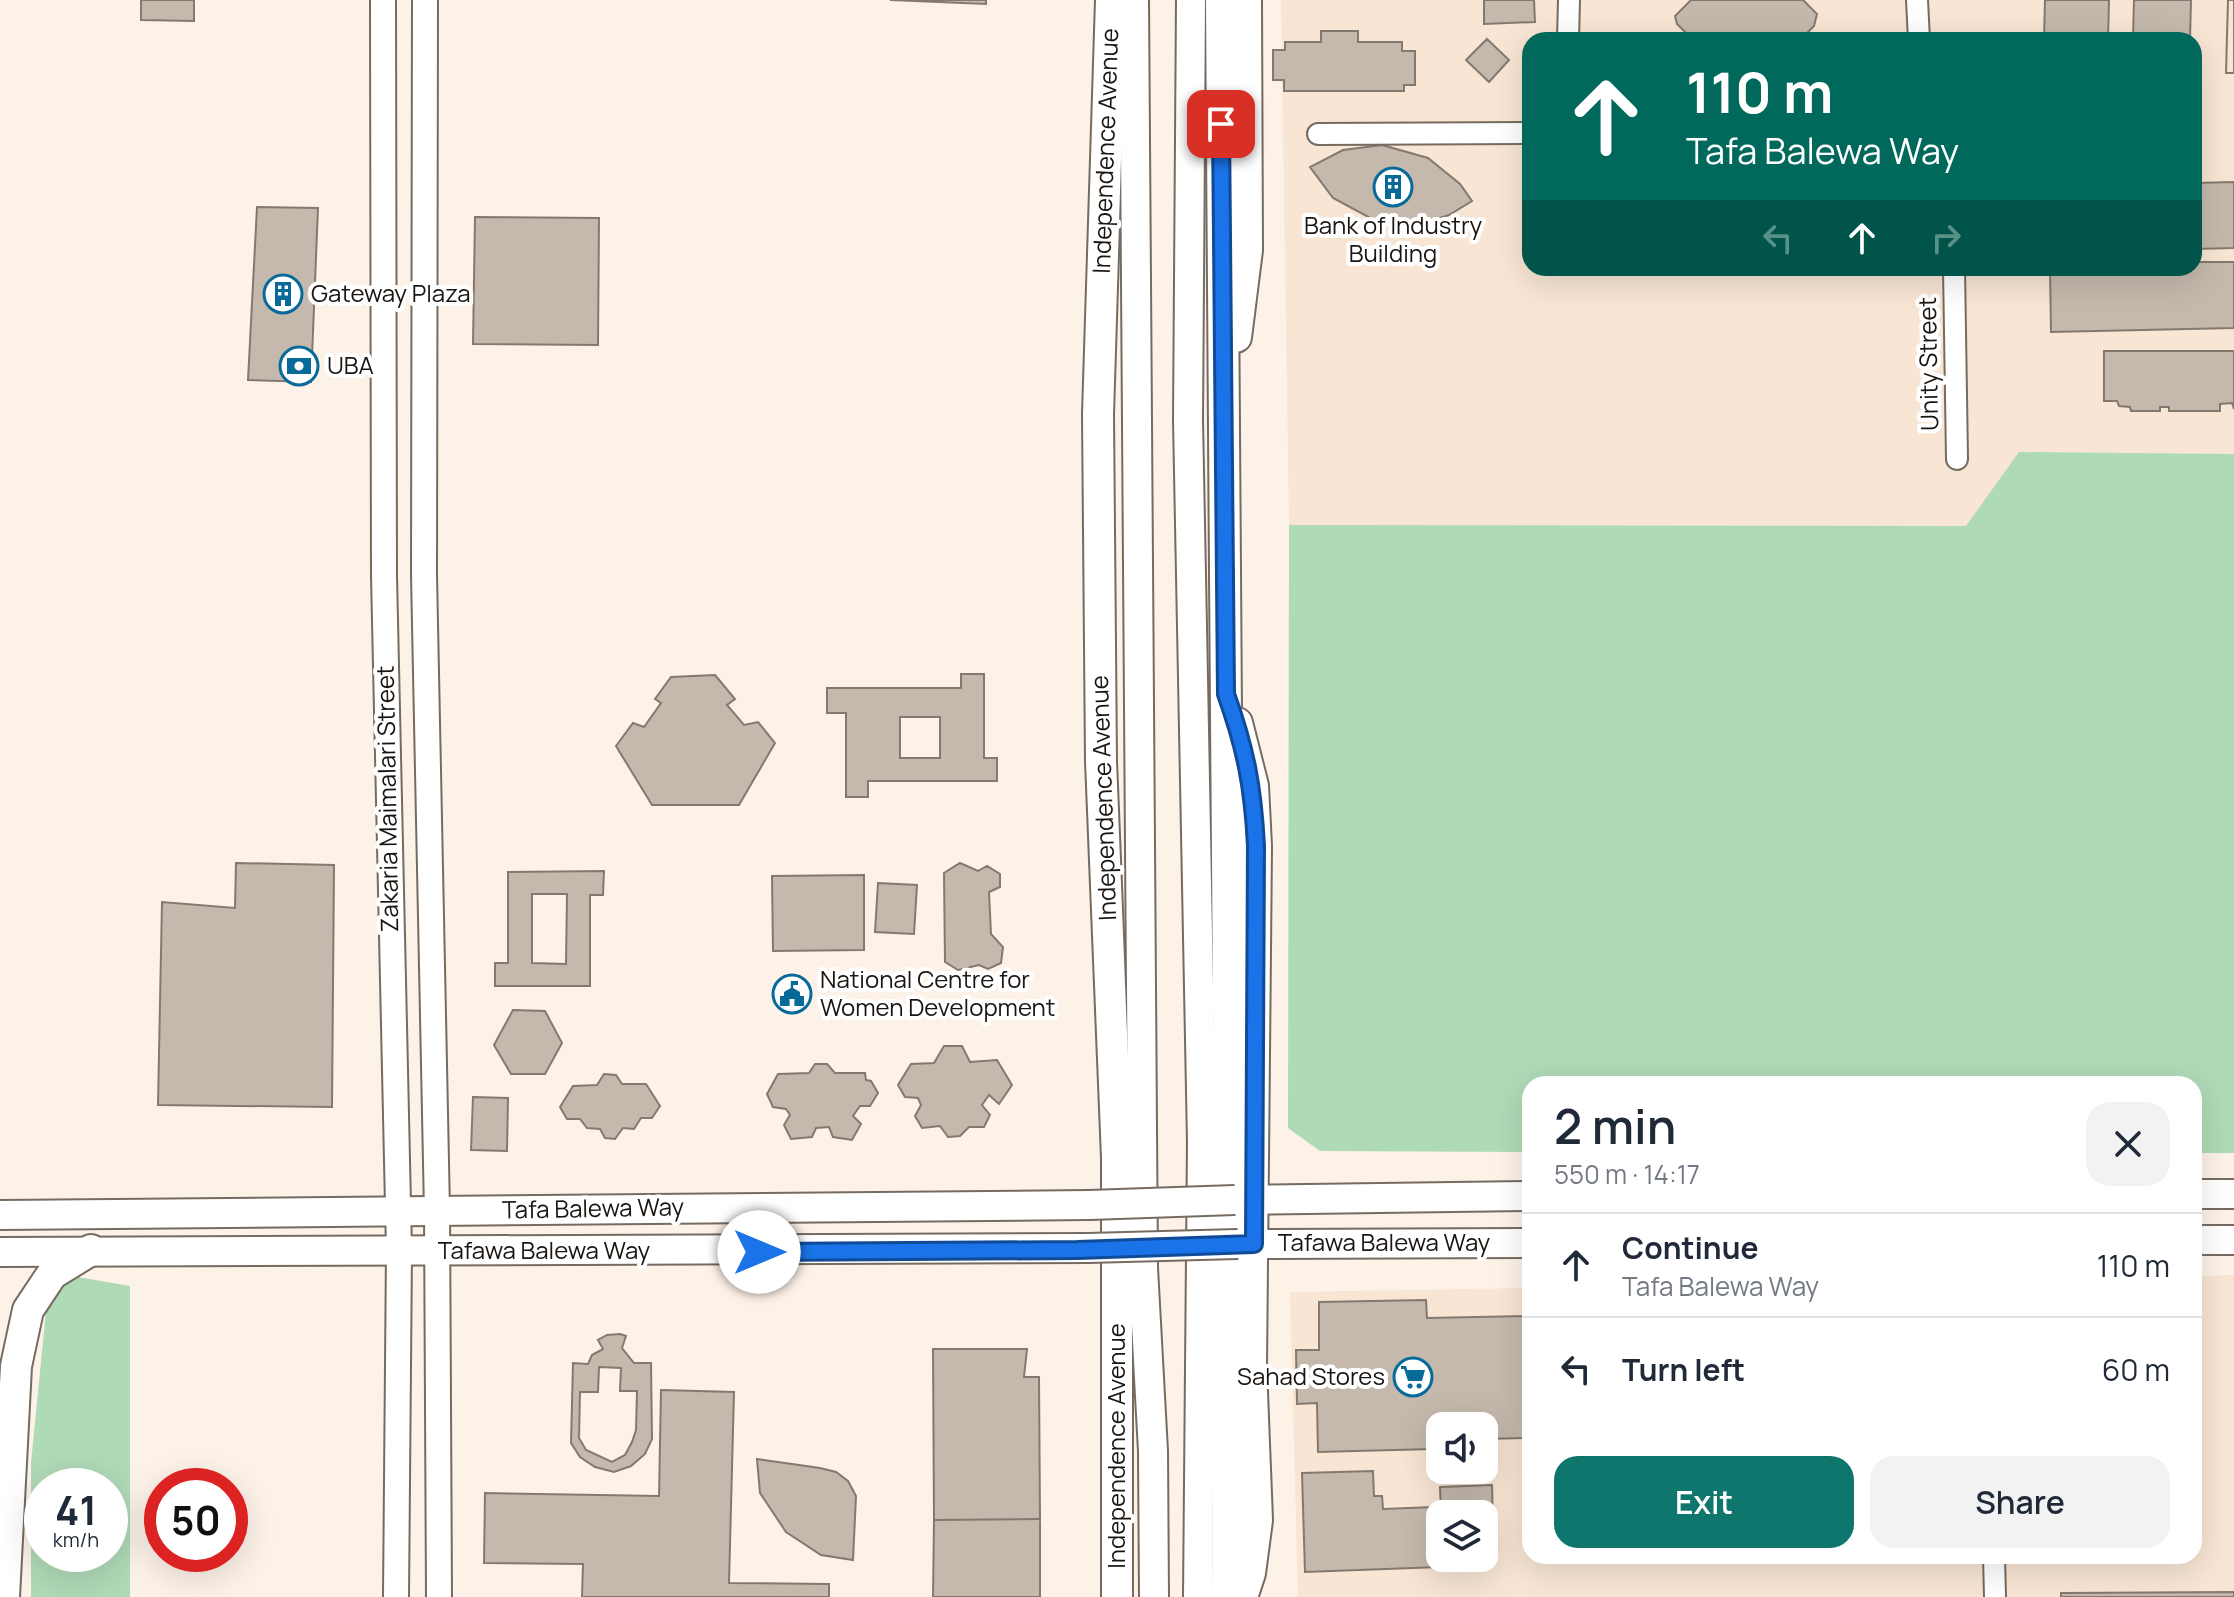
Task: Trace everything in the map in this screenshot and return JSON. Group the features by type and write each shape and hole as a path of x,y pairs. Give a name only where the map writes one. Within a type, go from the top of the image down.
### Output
{"main road":[{"name":"Independence Avenue","path":"1111,0 1098,414 1101,761 1117,1158 1117,1597"},
{"name":"Independence Avenue","path":"1134,0 1143,1268 1153,1451 1154,1597"},
{"path":"1191,0 1188,420 1202,1142 1198,1597"},
{"path":"1221,0 1226,694 1242,737 1227,1597"},
{"path":"1222,401 1243,295 1247,250 1246,0"},
{"path":"1240,785 1244,1200 1257,1520 1250,1573 1242,1597"},
{"path":"2202,1194 2234,1194"},
{"name":"Tafa Balewa Way","path":"0,1215 1089,1205 1522,1196"},
{"path":"2202,1240 2234,1240"},
{"name":"Tafawa Balewa Way","path":"0,1252 1088,1248 1522,1243"},
{"path":"5,1588 16,1366 28,1310 52,1274 91,1250"},
{"path":"0,1531 5,1588"}],"street":[{"name":"Zakaria Maimalari Street","path":"383,0 384,576 399,1250 396,1597"},
{"name":"Zakaria Maimalari Street","path":"425,0 424,575 437,1211 439,1597"},
{"path":"1568,32 1569,0"},
{"path":"1917,0 1919,32"},
{"path":"1318,134 1522,133"},
{"name":"Unity Street","path":"1954,276 1957,459"},
{"path":"384,513 424,510"},
{"path":"1994,1564 1995,1597"}],"shaded area":[{"path":"1281,0 2234,0 2234,454 2020,452 1966,526 1289,525"},
{"path":"2234,1275 2234,1597 1298,1597 1290,1292 1522,1288 1522,1564 2202,1564 2202,1276"}],"green space":[{"path":"2019,452 2234,454 2234,1153 2202,1153 2202,1076 1522,1076 1522,1152 1320,1151 1288,1128 1289,525 1966,526"},
{"path":"72,1276 130,1286 130,1597 31,1597 31,1572 128,1572 128,1468 31,1468 46,1311"}],"building":[{"path":"141,0 194,0 194,21 141,20"},
{"path":"890,0 986,0 986,4"},
{"path":"1484,0 1534,0 1535,22 1484,24"},
{"path":"1691,0 1803,0 1817,14 1814,26 1808,32 1685,32 1677,24 1675,16"},
{"path":"2045,0 2109,0 2108,32 2044,32"},
{"path":"2134,0 2191,0 2190,32 2133,32"},
{"path":"2228,0 2234,0 2234,73 2226,73"},
{"path":"2228,0 2234,0 2234,73 2226,73"},
{"path":"1321,31 1358,31 1358,42 1402,42 1402,51 1415,51 1415,85 1404,85 1404,91 1284,91 1284,80 1273,80 1273,50 1285,50 1285,42 1321,42"},
{"path":"1487,39 1509,60 1489,82 1466,60"},
{"name":"Bank of Industry Building","path":"1382,145 1428,158 1460,184 1472,201 1449,215 1424,223 1404,225 1374,220 1333,198 1310,167 1343,150"},
{"path":"2234,182 2234,248 2202,249 2202,183"},
{"name":"Gateway Plaza","path":"257,207 318,208 311,382 248,380"},
{"path":"475,217 599,218 598,345 473,344"},
{"path":"2202,262 2234,262 2234,328 2051,332 2050,276 2202,276"},
{"path":"2104,351 2234,351 2234,409 2232,403 2220,404 2220,411 2169,411 2169,407 2160,407 2160,411 2131,411 2130,407 2119,406 2117,401 2104,401"},
{"path":"961,674 984,674 984,758 997,758 997,781 868,781 868,797 846,797 846,713 827,713 827,688 961,688","holes":["900,717 940,717 940,758 900,758"]},
{"path":"715,675 735,699 727,705 744,725 758,722 775,743 739,805 652,805 616,746 633,723 644,727 661,703 655,699 671,677"},
{"path":"236,863 334,865 332,1107 158,1105 162,902 235,908"},
{"path":"960,863 978,871 987,866 1000,874 1000,887 989,892 991,934 1003,947 1001,963 988,969 979,965 958,970 945,962 944,873"},
{"path":"604,871 603,895 590,895 590,986 495,986 495,963 508,963 508,872","holes":["532,894 567,894 566,964 532,963"]},
{"path":"864,875 864,950 773,951 772,876"},
{"path":"878,883 917,885 914,934 875,932"},
{"path":"513,1010 545,1011 562,1043 545,1074 511,1074 494,1045"},
{"path":"944,1046 962,1046 970,1062 997,1060 1012,1085 999,1104 989,1095 982,1105 990,1115 984,1127 969,1127 960,1136 948,1137 940,1126 922,1128 915,1116 921,1105 918,1098 905,1097 898,1085 911,1064 934,1063"},
{"path":"815,1064 827,1064 835,1073 865,1073 866,1080 871,1081 878,1093 870,1106 860,1106 853,1116 861,1124 852,1140 833,1137 829,1127 816,1128 812,1137 791,1139 784,1125 790,1115 786,1109 773,1107 767,1094 778,1074 809,1073"},
{"path":"604,1074 616,1075 622,1084 646,1084 660,1106 652,1118 641,1118 634,1129 623,1128 615,1139 605,1138 600,1129 587,1128 580,1119 567,1119 560,1107 573,1086 597,1085"},
{"path":"473,1097 508,1098 507,1151 471,1150"},
{"name":"Sahad Stores","path":"1426,1300 1427,1318 1522,1316 1522,1438 1498,1439 1498,1412 1426,1412 1426,1449 1318,1452 1317,1403 1297,1404 1296,1350 1319,1350 1319,1302"},
{"path":"607,1335 626,1336 622,1348 634,1363 651,1363 652,1439 645,1454 631,1466 614,1472 595,1467 580,1457 571,1443 573,1363 588,1364 592,1355 603,1349 598,1340","holes":["599,1367 621,1368 620,1391 637,1391 636,1430 625,1455 612,1462 586,1450 579,1438 580,1392 598,1392"]},
{"path":"933,1349 1027,1349 1024,1377 1039,1377 1040,1519 934,1520"},
{"path":"661,1390 734,1392 729,1583 829,1584 829,1597 582,1597 583,1564 484,1563 485,1493 659,1496"},
{"path":"757,1459 820,1468 836,1472 848,1481 856,1496 853,1560 821,1555 786,1532 760,1493"},
{"path":"1373,1471 1374,1496 1382,1496 1383,1509 1426,1507 1426,1568 1305,1572 1302,1473"},
{"path":"1492,1485 1492,1500 1440,1500 1440,1487"},
{"path":"1040,1519 1040,1597 933,1597 934,1520"},
{"path":"2234,1592 2234,1597 2061,1597 2061,1593"}],"place":[{"name":"Bank of Industry Building","path":"1393,187"},
{"name":"Gateway Plaza","path":"283,294"},
{"name":"UBA","path":"299,366"},
{"name":"National Centre for Women Development","path":"792,994"},
{"name":"Sahad Stores","path":"1413,1377"}],"route":[{"path":"759,1252 1077,1250 1254,1244 1256,846 1253,786 1242,737 1226,694 1221,124"}]}
